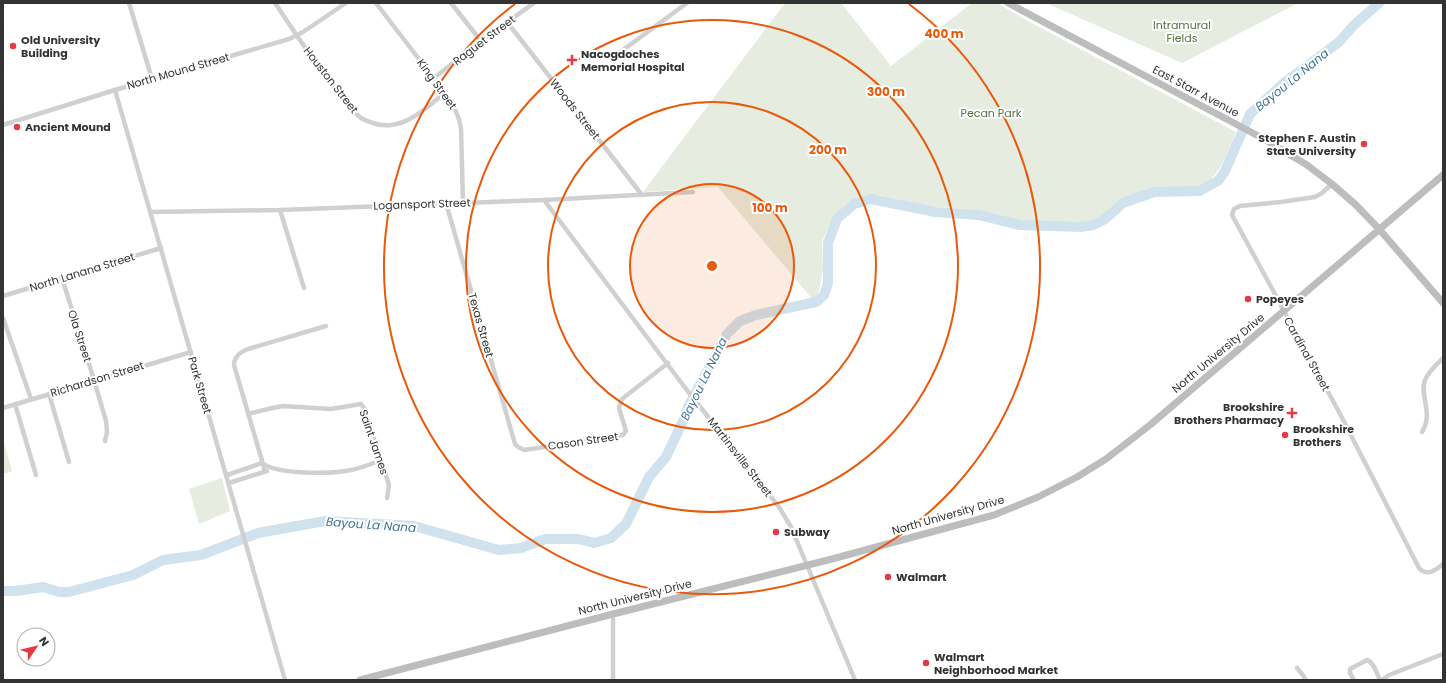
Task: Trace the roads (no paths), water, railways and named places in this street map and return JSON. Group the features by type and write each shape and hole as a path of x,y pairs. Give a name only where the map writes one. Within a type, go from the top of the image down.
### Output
{"main road":[{"name":"East Starr Avenue","path":"1008,3 1264,139 1307,165 1356,205 1379,229 1443,303"},
{"name":"North University Drive","path":"360,680 976,521 1016,506 1060,486 1106,459 1133,439 1284,312 1443,175"}],"street":[{"path":"129,3 152,79"},
{"name":"Houston Street","path":"274,3 336,90 355,112 368,121 375,124 387,125 403,121 415,116 445,93"},
{"name":"North Mound Street","path":"3,125 297,36 346,3"},
{"name":"King Street","path":"376,3 456,109 460,121 463,202"},
{"path":"450,3 481,41"},
{"name":"Raguet Street","path":"434,78 481,41 534,3"},
{"path":"612,58 687,3"},
{"name":"Woods Street","path":"507,22 642,195"},
{"name":"Park Street","path":"115,90 285,680"},
{"name":"Cardinal Street","path":"1332,184 1315,197 1240,206 1232,211 1233,217 1339,412 1419,568 1424,572 1432,572 1443,564"},
{"name":"Logansport Street","path":"151,212 280,210 544,200 693,192"},
{"name":"Martinsville Street","path":"544,200 779,507 791,527 855,680"},
{"name":"Texas Street","path":"446,203 515,444 518,447"},
{"path":"280,210 304,288"},
{"name":"North Lanana Street","path":"3,296 161,248"},
{"name":"Ola Street","path":"62,278 106,421 107,432 105,441"},
{"path":"3,318 31,399"},
{"path":"265,471 234,365 235,360 238,354 248,349 326,326"},
{"name":"Richardson Street","path":"3,408 191,352"},
{"path":"1422,432 1427,421 1424,387 1425,380 1443,358"},
{"name":"Cason Street","path":"518,447 524,450 623,435 626,431 620,408 622,399 668,363"},
{"path":"49,394 69,462"},
{"path":"14,404 36,475"},
{"name":"Saint James","path":"248,414 283,406 332,409 361,404 364,408 389,485 386,498"},
{"path":"262,463 268,467 276,469 332,472 352,470 381,460"},
{"path":"227,475 262,463"},
{"path":"229,483 265,471 276,469"},
{"path":"613,614 613,680"},
{"path":"1354,680 1350,670 1367,660 1370,661 1381,680 1389,675 1443,654"},
{"path":"1297,668 1306,680"}],"waterway":[{"name":"Bayou La Nana","path":"3,591 16,591 43,587 59,592 69,592 133,575 163,560 201,555 258,533 325,521 414,526 499,550 521,548 545,539 579,539 594,543 611,538 626,524 649,477 666,457 688,407 727,334 740,321 756,315 816,302 824,295 828,283 828,243 837,219 854,204 871,199 936,212 979,215 1019,225 1081,227 1093,225 1105,219 1123,203 1154,192 1200,191 1219,180 1225,171 1250,114 1284,83 1339,42 1354,25 1379,3"}],"place":[{"name":"Old University Building","path":"13,46"},
{"name":"Nacogdoches Memorial Hospital","path":"572,60"},
{"name":"Ancient Mound","path":"17,127"},
{"name":"Stephen F. Austin State University","path":"1364,144"},
{"name":"Popeyes","path":"1248,299"},
{"name":"Brookshire Brothers Pharmacy","path":"1292,413"},
{"name":"Brookshire Brothers","path":"1285,435"},
{"name":"Subway","path":"776,532"},
{"name":"Walmart","path":"888,577"},
{"name":"Walmart Neighborhood Market","path":"926,663"}],"park label":[{"name":"Intramural Fields","path":"1182,31"},
{"name":"Pecan Park","path":"991,113"}]}
